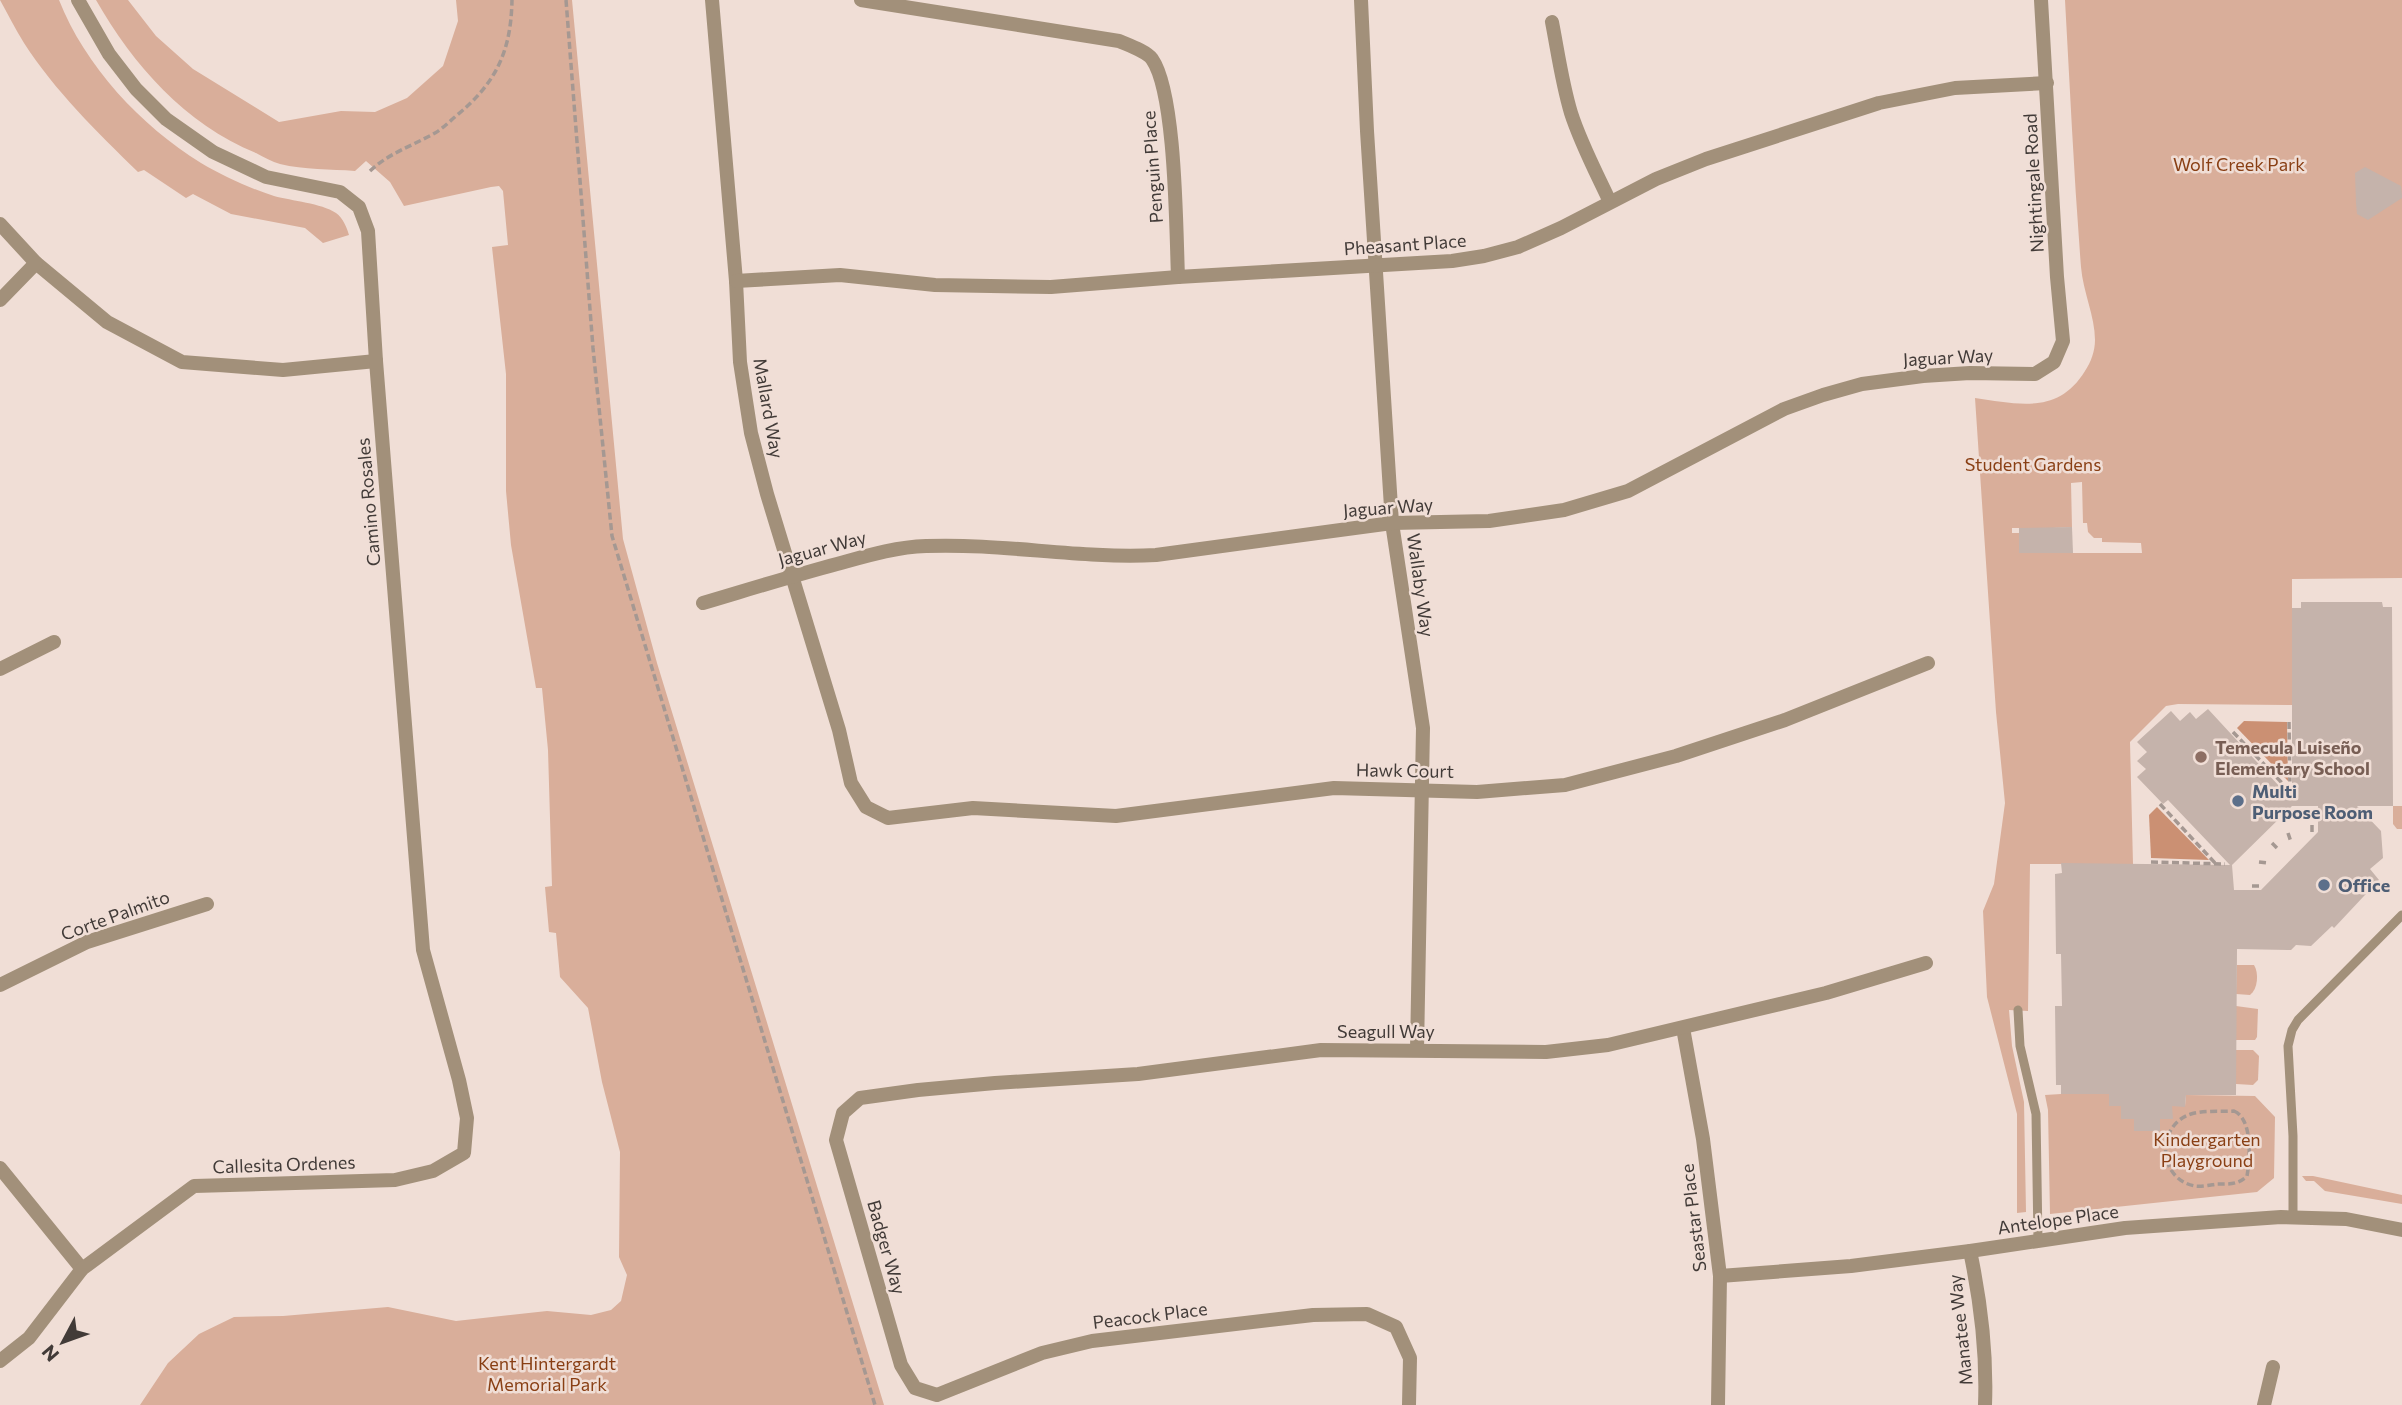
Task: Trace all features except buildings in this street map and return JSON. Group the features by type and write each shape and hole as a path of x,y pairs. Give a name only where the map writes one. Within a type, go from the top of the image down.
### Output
{"street":[{"name":"Camino Rosales","path":"78,0 109,54 136,89 166,119 213,152 266,177 340,192 359,207 368,230 423,950 460,1080 467,1118 464,1153"},
{"name":"Mallard Way","path":"712,0 736,281 740,362 751,433 839,730 851,783 866,807"},
{"name":"Penguin Place","path":"861,0 1119,41 1151,58 1164,90 1170,133 1178,277"},
{"name":"Wallaby Way","path":"1362,0 1364,91 1392,523 1423,728 1417,1050"},
{"name":"Nightingale Road","path":"2041,0 2063,341 2054,362"},
{"path":"1552,22 1571,113 1582,144 1610,202"},
{"name":"Pheasant Place","path":"736,281 840,275 935,285 1051,287 1452,261 1507,250 1561,228 1656,179 1706,159 1879,103 1955,88 2047,83"},
{"path":"0,224 36,263 107,322 182,362 283,370 376,361"},
{"path":"0,300 36,263"},
{"name":"Jaguar Way","path":"703,603 891,550 926,546 986,547 1080,555 1156,555 1392,523 1489,521 1564,510 1628,491 1784,409 1823,395 1862,384 1923,376 1970,373 2035,374 2054,362"},
{"path":"0,669 54,642"},
{"name":"Hawk Court","path":"866,807 888,818 973,808 1116,816 1334,788 1478,792 1565,785 1676,756 1785,720 1928,663"},
{"name":"Corte Palmito","path":"0,985 87,942 207,904"},
{"name":"Seagull Way","path":"843,1113 860,1098 918,1090 1138,1074 1321,1051 1546,1052 1608,1045 1826,993 1926,963"},
{"name":"Seastar Place","path":"1683,1028 1703,1139 1720,1276 1718,1405"},
{"name":"Badger Way","path":"843,1113 836,1140 901,1366 915,1388"},
{"name":"Callesita Ordenes","path":"0,1361 29,1338 82,1269 194,1186 395,1180 433,1171 464,1153"},
{"path":"0,1168 82,1269"},
{"name":"Antelope Place","path":"1720,1276 1851,1266 2125,1228 2293,1217 2346,1219 2402,1230"},
{"name":"Manatee Way","path":"1970,1251 1981,1303 1986,1368 1985,1405"},
{"name":"Peacock Place","path":"915,1388 937,1395 1042,1353 1105,1339 1312,1314 1367,1314 1396,1327 1410,1358 1409,1405"},
{"path":"2264,1405 2273,1367"}],"lane":[{"path":"2293,1217 2293,1136 2288,1046 2292,1030 2298,1020 2402,915"},
{"path":"2018,1010 2020,1046 2036,1114 2038,1241"}],"path":[{"path":"370,171 396,151 436,132 478,97 497,72 506,52 512,20 512,0"},
{"path":"566,0 593,348 612,536 875,1405"},
{"path":"2289,722 2290,792"},
{"path":"2233,732 2284,785"},
{"path":"2160,804 2216,864"},
{"path":"2312,825 2312,832"},
{"path":"2288,833 2291,842"},
{"path":"2272,843 2278,849"},
{"path":"2151,862 2225,864"},
{"path":"2259,862 2268,863"},
{"path":"2252,886 2259,886"},
{"path":"2234,1111 2241,1114 2247,1122 2248,1174 2237,1183 2194,1186 2178,1176 2167,1160 2165,1141 2174,1125 2188,1115 2208,1112 2234,1111"}],"green space":[{"path":"0,0 59,0 70,24 100,71 117,92 157,131 218,173 274,196 315,205 336,213 349,235 323,243 305,228 231,214 193,194 186,198 144,170 138,172 49,78 24,43"},
{"name":"Kent Hintergardt Memorial Park","path":"96,0 128,0 156,36 193,69 279,122 341,111 375,112 407,98 443,66 458,21 456,0 572,0 623,539 657,663 884,1405 140,1405 168,1363 199,1334 234,1317 283,1316 388,1307 456,1321 547,1311 591,1315 611,1310 621,1301 627,1275 619,1257 620,1152 602,1082 588,1008 560,977 556,933 549,932 545,887 552,886 548,750 542,688 536,688 511,545 506,491 506,374 492,247 508,245 503,191 499,186 491,187 404,206 390,182 366,161 355,171 298,167 271,161 206,126 163,90 127,47"},
{"path":"2065,0 2402,0 2402,578 2292,579 2292,705 2166,706 2130,742 2133,864 2030,864 2028,1011 2009,1010 2012,1046 2024,1102 2026,1212 2017,1213 2017,1114 1987,997 1983,911 1994,884 2005,803 1996,712 1975,398 2022,404 2050,400 2062,395 2087,368 2095,344 2081,267","holes":["2082,482 2083,523 2087,523 2088,532 2094,538 2102,538 2102,542 2141,543 2142,553 2053,553 2053,528 2072,527 2071,483","2012,528 2037,528 2037,553 2019,553 2019,533 2012,533"]},
{"path":"2393,806 2402,806 2402,829 2397,829 2393,824"},
{"path":"2237,965 2254,965 2256,968 2256,985 2250,995 2236,994"},
{"path":"2236,1006 2258,1009 2255,1040 2236,1040"},
{"path":"2236,1050 2253,1050 2259,1056 2258,1080 2253,1085 2236,1084"},
{"name":"Kindergarten Playground","path":"2109,1094 2109,1106 2121,1106 2121,1118 2134,1119 2134,1131 2160,1119 2172,1119 2172,1106 2185,1106 2186,1095 2255,1096 2275,1117 2274,1178 2257,1192 2050,1214 2048,1110 2045,1095"},
{"path":"2302,1176 2402,1195 2402,1204 2325,1191 2314,1181 2306,1181"}],"shaded area":[{"path":"2244,721 2287,722 2288,781 2237,728"},
{"path":"2157,807 2209,860 2151,858 2149,815"}],"place":[{"name":"Temecula Luiseño Elementary School","path":"2201,757"},
{"name":"Multi Purpose Room","path":"2238,801"},
{"name":"Office","path":"2324,885"}],"park label":[{"name":"Wolf Creek Park","path":"2239,164"},
{"name":"Student Gardens","path":"2033,464"}]}
